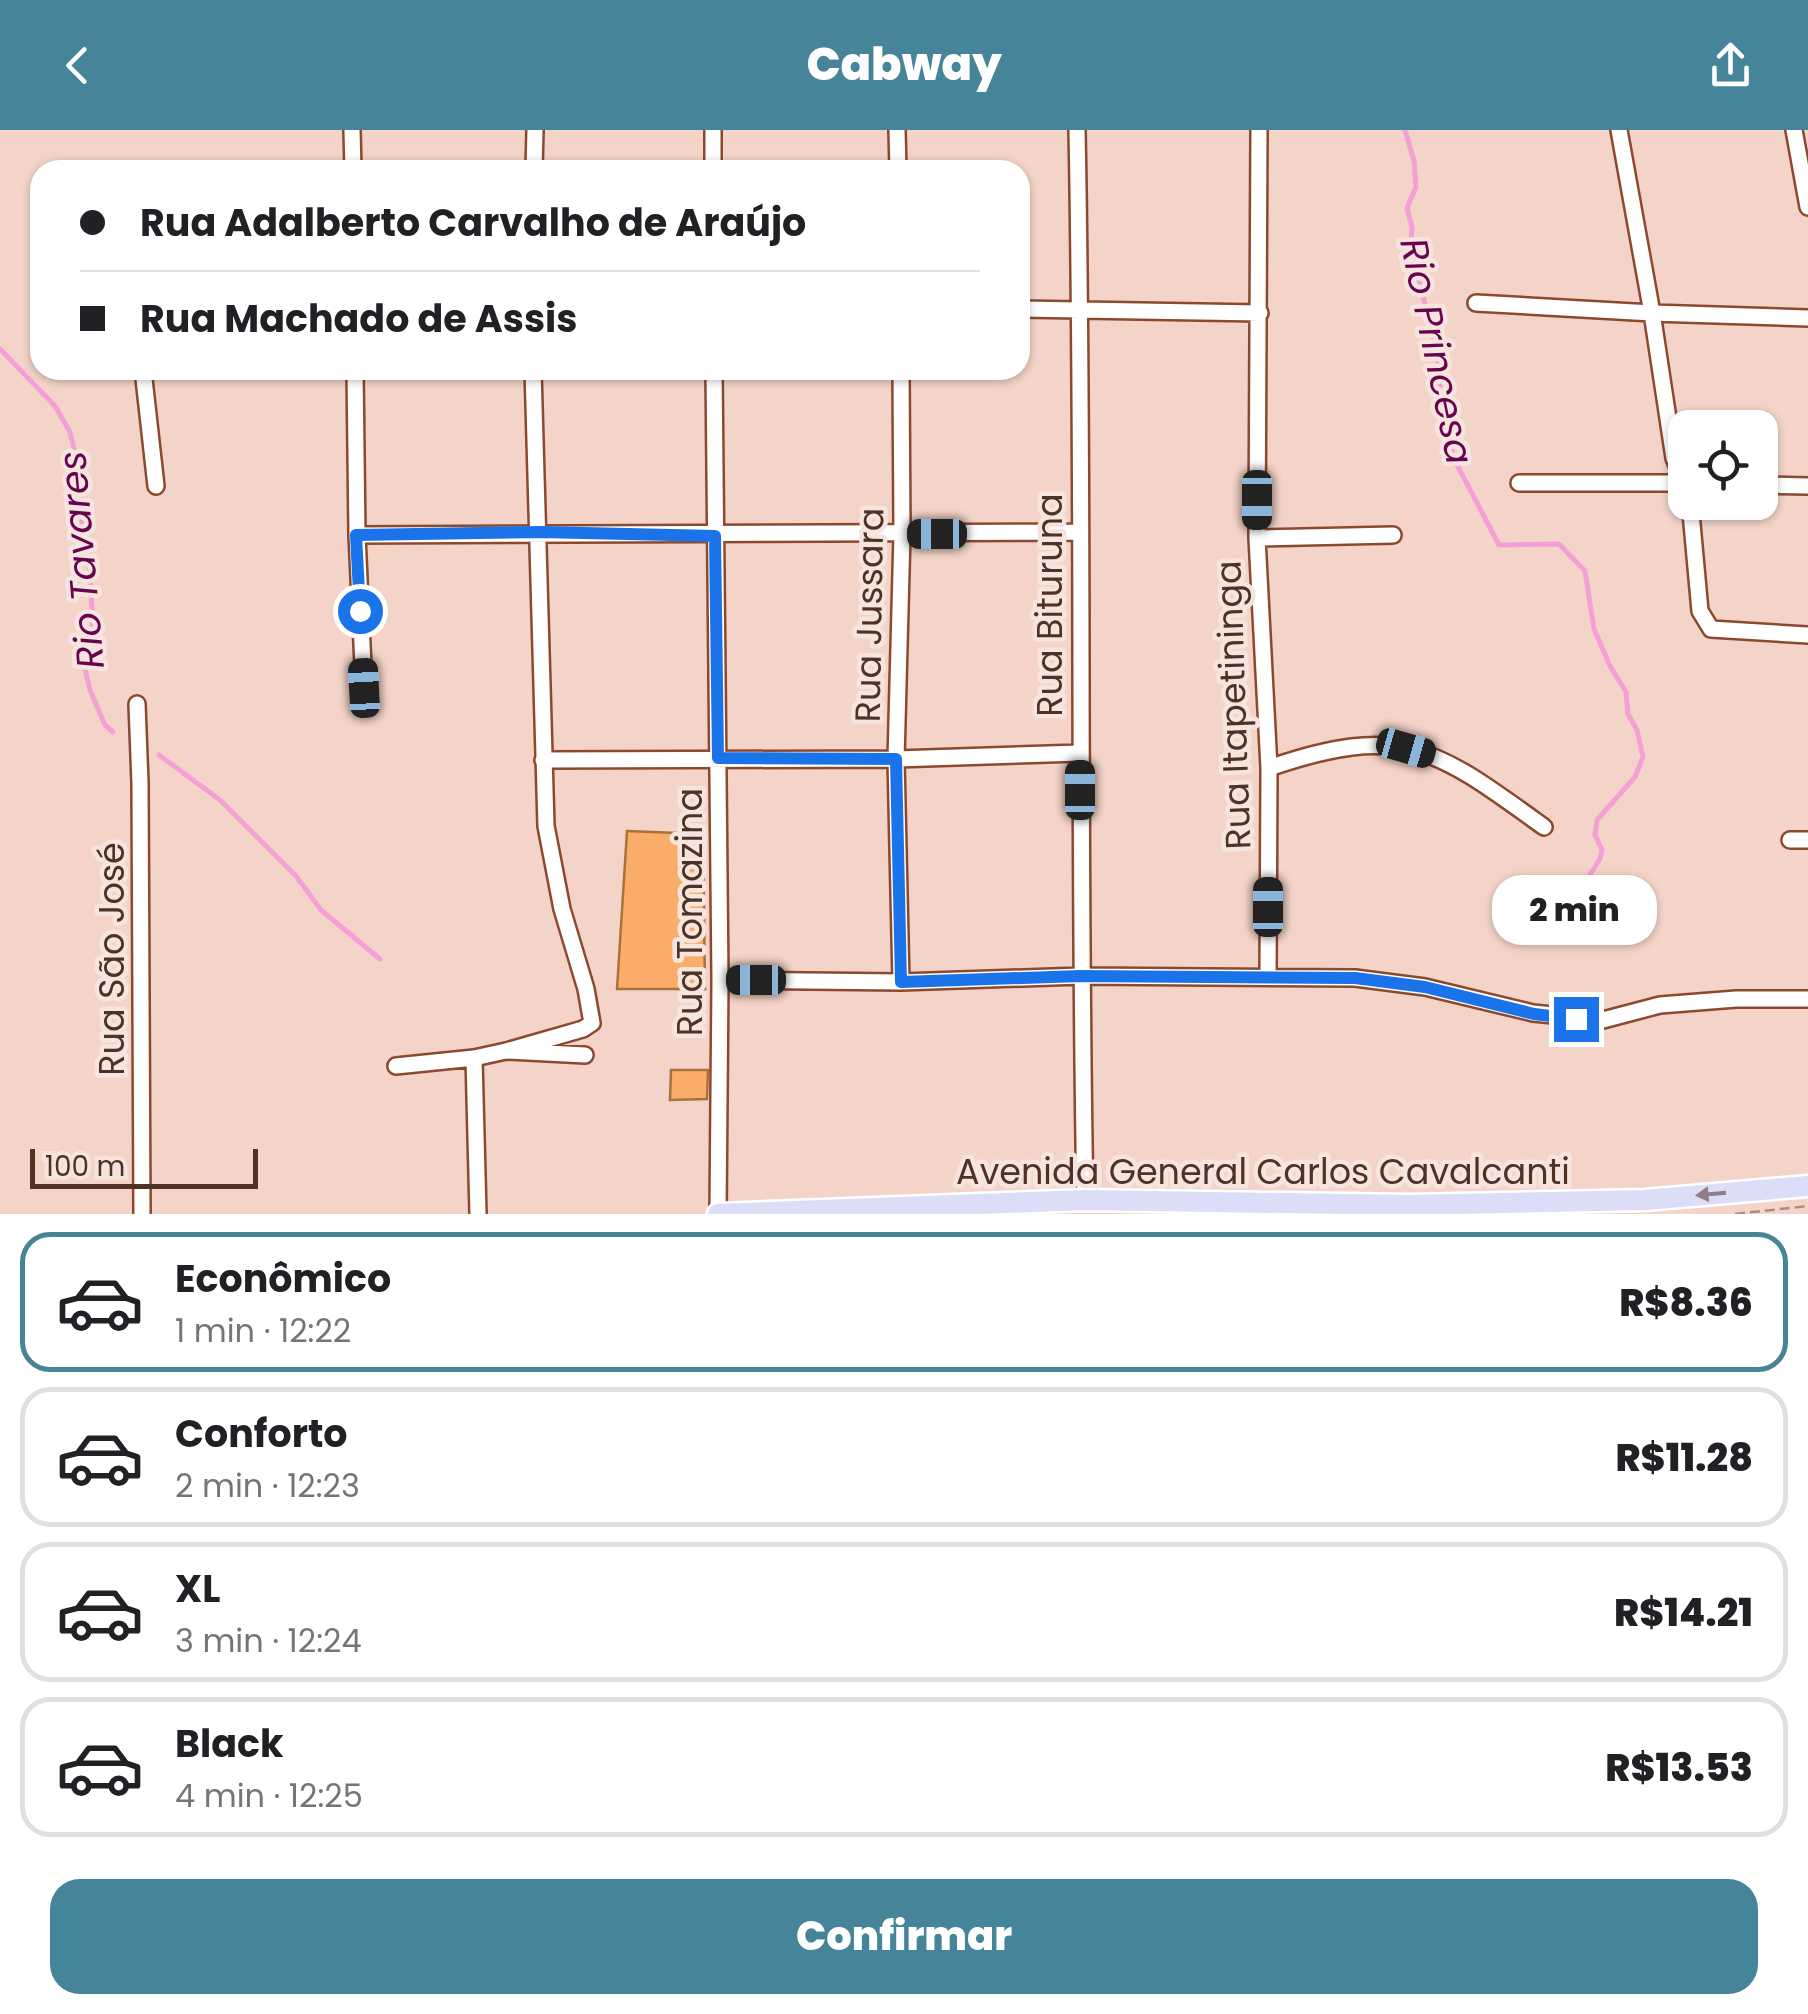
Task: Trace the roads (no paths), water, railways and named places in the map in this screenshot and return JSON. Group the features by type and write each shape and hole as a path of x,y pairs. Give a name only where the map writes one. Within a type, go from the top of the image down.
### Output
{"main road":[{"name":"Avenida General Carlos Cavalcanti","path":"718,1214 959,1209 1084,1200 1409,1209 1646,1200 1808,1186"},
{"path":"1234,1214 1269,1204"}],"street":[{"path":"352,130 353,160"},
{"path":"534,130 534,160"},
{"path":"714,130 714,160"},
{"path":"897,130 898,160"},
{"name":"Rua Bituruna","path":"1077,130 1084,1200"},
{"name":"Rua Itapetininga","path":"1259,130 1257,538 1269,768 1268,977"},
{"path":"1619,130 1668,418"},
{"path":"1794,130 1808,206"},
{"path":"1476,302 1808,318"},
{"path":"1030,309 1260,312"},
{"path":"143,380 156,486"},
{"path":"355,380 356,535 364,688"},
{"path":"396,1066 506,1051 583,1030 592,1023 549,843 543,760 534,380"},
{"name":"Rua Tomazina","path":"714,380 720,980 718,1214"},
{"name":"Rua Jussara","path":"900,380 902,534 896,759 901,982"},
{"path":"1519,482 1668,483"},
{"path":"1778,485 1808,486"},
{"path":"1692,520 1700,611 1705,624 1712,630 1808,635"},
{"path":"356,535 1079,532"},
{"path":"1257,538 1393,535"},
{"name":"Rua São José","path":"137,704 142,1214"},
{"path":"1269,768 1355,744 1406,748 1465,770 1544,827"},
{"path":"543,760 896,759 1080,753"},
{"path":"1790,840 1808,840"},
{"path":"720,980 1355,978 1425,987 1534,1014 1603,1020 1660,1005 1808,998"},
{"path":"506,1051 585,1055"},
{"path":"474,1058 478,1214"},
{"path":"1626,1214 1646,1200"}],"waterway":[{"name":"Rio Princesa","path":"1405,130 1416,187 1407,208 1411,246 1438,359 1441,408 1454,459 1499,545 1559,544 1585,571 1594,629 1626,692 1628,714 1637,730 1643,757 1635,777 1597,820 1595,835 1602,850 1584,884"},
{"name":"Rio Tavares","path":"0,349 55,406 70,432 80,473 82,524 89,555 93,629 85,669 105,725 113,732"},
{"name":"Rio Tavares","path":"159,755 220,800 296,876 321,910 380,959"}]}
